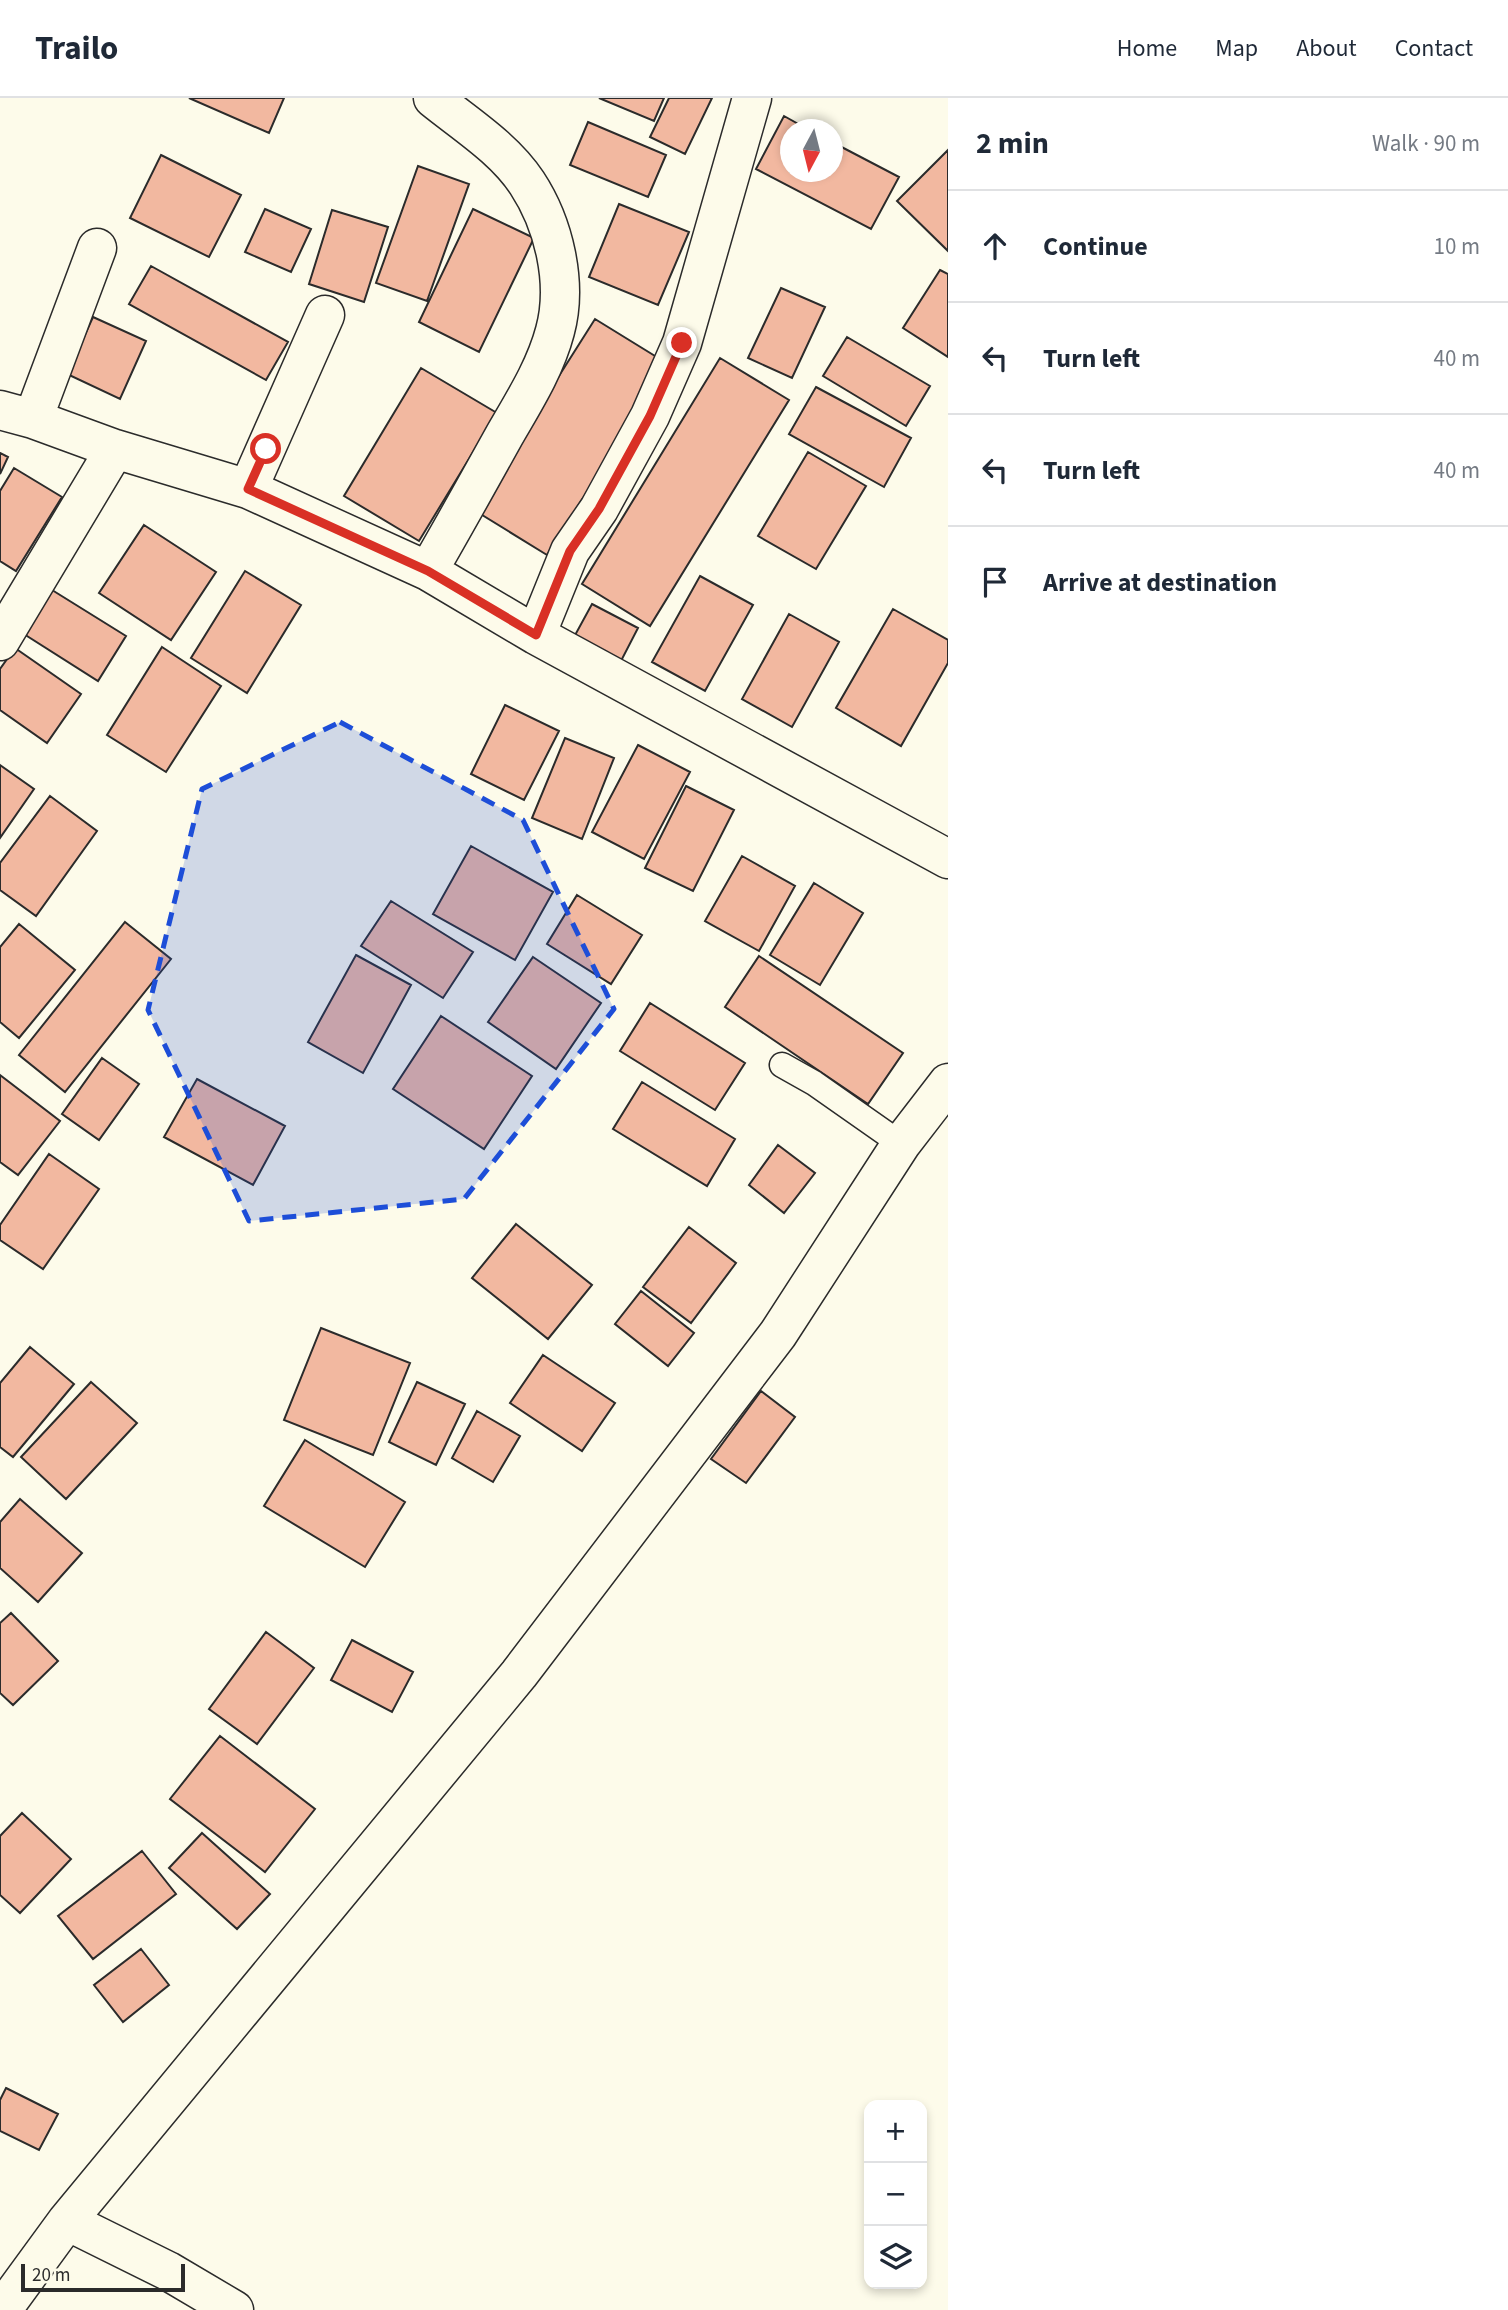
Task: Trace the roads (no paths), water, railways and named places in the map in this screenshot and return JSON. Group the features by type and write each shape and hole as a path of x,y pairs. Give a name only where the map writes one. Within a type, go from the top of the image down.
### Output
{"street":[{"path":"428,571 534,383 556,330 559,294 557,256 544,217 528,184 508,159 433,98"},
{"path":"536,635 570,551 599,509 650,416 682,343 752,98"},
{"path":"97,248 17,414 115,449 248,489 428,571 536,635 948,859"},
{"path":"248,489 325,314"},
{"path":"0,641 115,449"},
{"path":"2,2310 67,2221 519,1674 778,1334 901,1144 948,1083"},
{"path":"67,2221 168,2271 234,2310"}],"lane":[{"path":"782,1065 814,1083 901,1144"}]}
